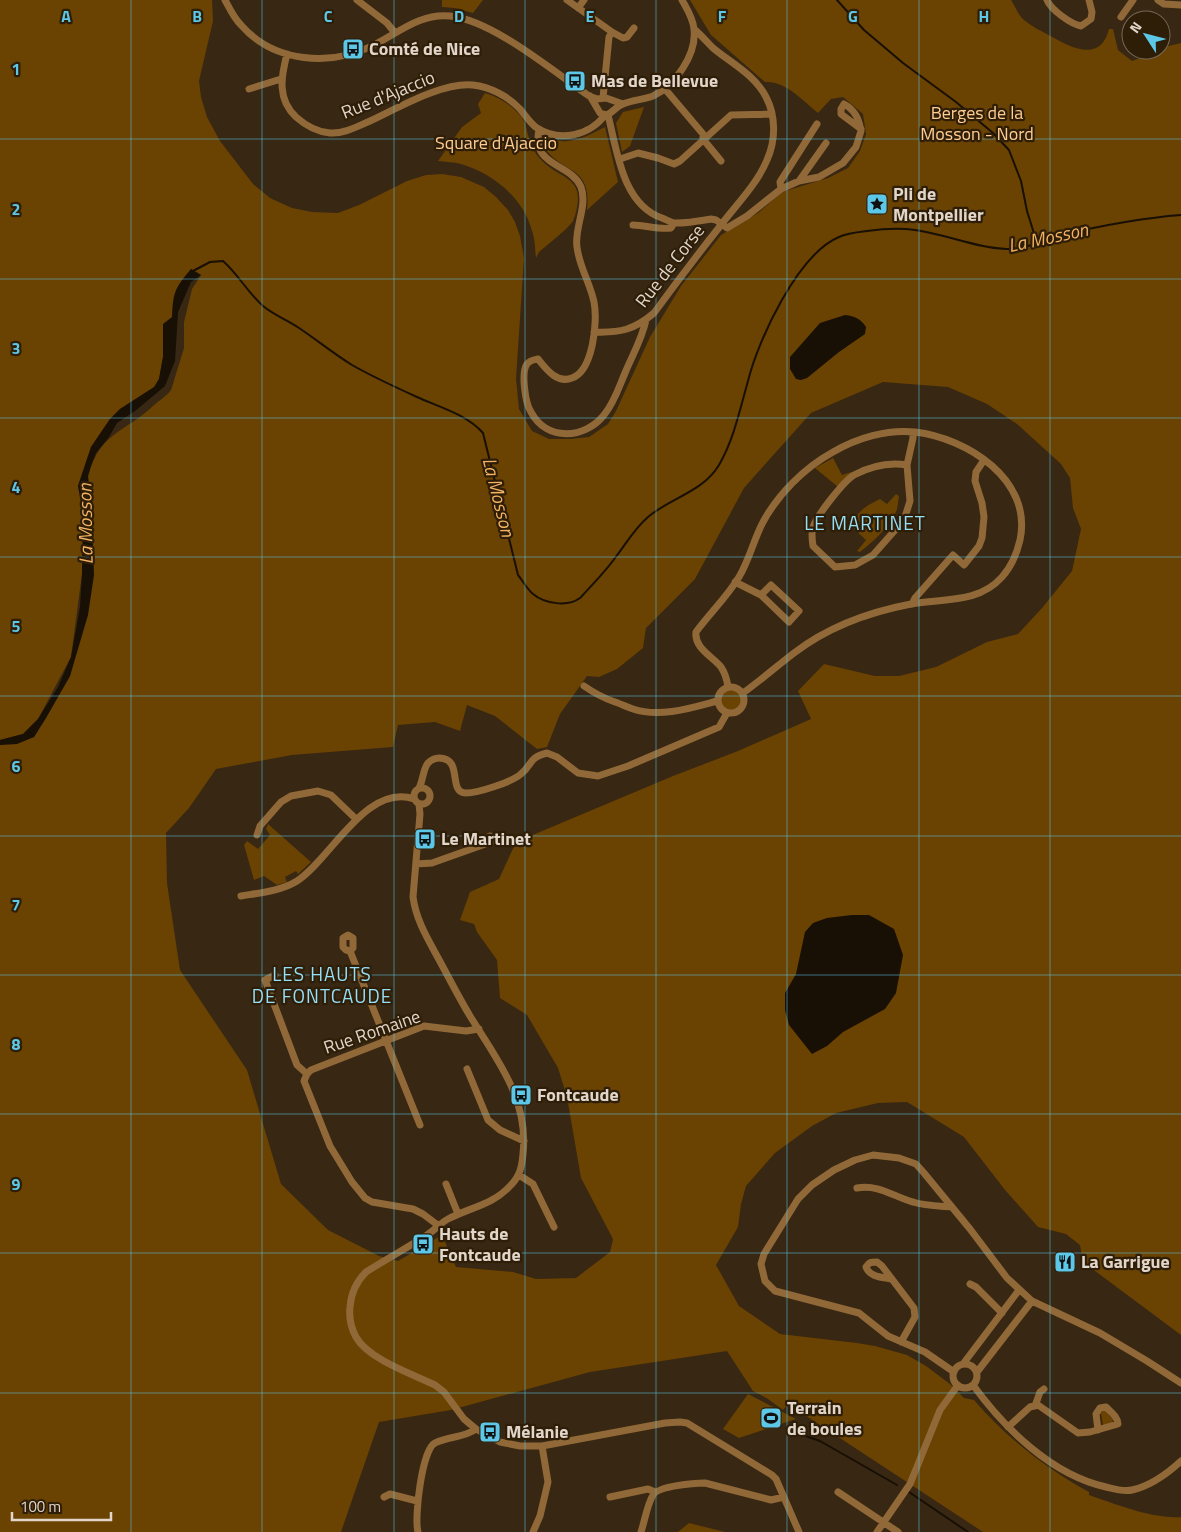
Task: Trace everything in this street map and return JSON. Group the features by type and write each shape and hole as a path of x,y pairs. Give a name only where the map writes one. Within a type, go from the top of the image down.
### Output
{"street":[{"path":"225,0 227,12 242,27 271,48 287,54 314,58 333,58 350,55 421,19 448,15 471,20 483,25 517,46 589,96 600,113 609,114"},
{"path":"357,0 387,23 394,33"},
{"path":"567,0 623,38 627,38 634,28"},
{"path":"578,8 584,0"},
{"path":"646,320 630,329 616,333 594,332 594,300 577,248 576,235 582,206 582,188 577,180 545,157 540,149 537,138 539,130 558,136 570,136 584,132 594,127 623,104 652,96 665,89 675,78 692,48 694,29 690,15 682,0"},
{"path":"1047,0 1050,6 1073,24 1081,26 1088,23 1090,19 1092,12 1089,0"},
{"path":"1158,0 1164,4 1181,5"},
{"path":"620,160 638,153 674,164 680,161 731,115 772,114 765,95 758,85 694,29"},
{"path":"605,99 609,37 612,32"},
{"name":"Rue d'Ajaccio","path":"287,54 281,79 285,104 290,112 303,123 316,129 330,133 357,127 441,89 473,85 494,91 509,100 539,130"},
{"path":"249,89 281,79"},
{"path":"665,89 703,134 703,139 721,161"},
{"path":"589,96 623,104"},
{"path":"597,108 597,103 605,99"},
{"path":"605,99 614,105 609,114 623,174 635,198 649,211 674,224"},
{"name":"Rue de Corse","path":"594,332 591,352 584,367 574,378 566,380 556,377 548,372 538,359 530,360 526,365 524,382 527,403 531,412 536,420 547,428 559,433 571,434 581,432 597,423 613,401 642,335 646,320 654,313 742,198 768,158 773,139 772,114"},
{"path":"781,189 780,182 817,124"},
{"path":"633,225 653,226 664,229 670,228 674,224 710,219 716,220 727,228 747,216 781,189 799,181 819,177 843,163 856,147 861,129"},
{"path":"799,181 826,143"},
{"path":"907,465 894,463 878,466 853,476 818,517 812,531 813,546 836,567 855,565 867,559 880,550 904,520 910,501 907,465 912,447 913,432"},
{"path":"728,686 721,668 699,646 695,636 696,632 735,582 749,557 768,514 789,487 806,471 832,452 863,438 884,433 913,432 936,436 961,445 1002,475 1016,497 1022,524 1015,557 1003,576 994,585 976,595 950,601 912,604 867,616 830,631 796,652 743,693"},
{"path":"912,604 915,598 953,555 964,565 980,542 984,517 975,481 976,472 984,460"},
{"path":"735,582 761,595 788,622 799,611 771,585 761,595"},
{"path":"584,686 604,698 634,710 648,712 675,711 717,701"},
{"path":"728,686 736,687 743,693 743,706 736,712 727,713 720,708 717,701 719,693 728,686"},
{"path":"727,713 719,727 628,766 598,776 578,773 557,757 547,753 532,759 517,777 470,793 463,793 456,784 453,766 444,759 436,759 428,763 417,801 420,814 413,897 418,921 479,1029 510,1079 518,1102 524,1131 522,1164 519,1175 512,1185 492,1200 477,1208 449,1218 423,1238 366,1272 358,1280 350,1300 349,1314 356,1337 363,1346 383,1359 435,1385 444,1392 464,1419 476,1430 500,1442 520,1446 542,1446 666,1423 688,1423 768,1471 776,1479 799,1532"},
{"path":"241,896 271,890 297,881 317,863 356,819 390,798 406,797 428,802 429,792 422,788"},
{"path":"257,835 260,826 281,802 291,796 318,791 331,795 356,819"},
{"path":"416,864 432,863 491,842 490,836"},
{"path":"350,951 420,1125"},
{"path":"275,976 264,980 297,1066 306,1074 304,1081 330,1146 352,1182 365,1198 372,1202 413,1208 438,1226"},
{"name":"Rue Romaine","path":"306,1074 310,1070 424,1026 466,1031 479,1029"},
{"path":"467,1069 488,1120 500,1130 524,1142"},
{"path":"954,1372 925,1352 888,1336 859,1313 774,1291 765,1281 760,1264 764,1254 798,1199 812,1185 834,1170 856,1160 874,1155 899,1158 916,1164 1007,1278 1032,1301 1100,1334 1148,1361 1181,1383"},
{"path":"519,1175 533,1184 554,1227"},
{"path":"446,1184 458,1214"},
{"path":"857,1188 880,1189 913,1202 952,1207"},
{"path":"891,1279 914,1308 915,1317 901,1342"},
{"path":"970,1284 976,1287 1002,1312"},
{"path":"963,1364 1019,1290"},
{"path":"977,1372 1032,1301"},
{"path":"963,1364 969,1364 977,1372 977,1379 973,1385 968,1387 958,1385 953,1377 957,1367 963,1364"},
{"path":"877,1532 910,1484 940,1410 958,1385"},
{"path":"973,1385 990,1408 1008,1427 1052,1463 1067,1473 1087,1482 1123,1491 1132,1490 1155,1481 1181,1461"},
{"path":"1035,1406 1040,1392 1044,1388"},
{"path":"1008,1427 1030,1406 1038,1405 1078,1433 1098,1430"},
{"path":"418,1532 416,1519 417,1501 430,1447 435,1443 463,1436 476,1430"},
{"path":"533,1532 540,1516 548,1482 542,1446"},
{"path":"642,1532 652,1495 657,1490 665,1488 705,1483 771,1500 784,1497"},
{"path":"610,1497 648,1489 655,1492"},
{"path":"838,1492 898,1532"},
{"path":"384,1497 390,1494 417,1501"}],"green space":[{"name":"Berges de la Mosson - Nord","path":"0,0 212,0 213,21 199,81 201,97 207,117 220,141 253,184 270,198 292,208 312,212 338,213 359,205 407,181 426,175 442,174 461,177 484,187 508,210 520,236 524,258 516,379 519,409 532,431 549,439 589,437 608,424 616,411 650,337 681,286 721,235 758,213 782,192 828,178 848,168 860,151 866,134 863,114 843,97 831,99 818,113 787,88 765,82 711,35 690,0 1011,0 1020,16 1029,24 1064,43 1082,50 1091,50 1098,47 1105,40 1109,29 1113,29 1118,50 1121,52 1121,60 1171,60 1171,45 1181,43 1181,1335 1083,1262 1080,1245 1066,1234 1038,1227 1005,1190 964,1137 907,1102 878,1103 836,1113 812,1126 775,1153 746,1186 738,1227 716,1265 739,1306 780,1334 857,1343 907,1355 926,1366 950,1384 964,1398 974,1400 1027,1451 1057,1473 1089,1492 1089,1495 1158,1516 1181,1517 1181,1532 983,1532 788,1404 783,1410 753,1391 727,1351 590,1372 451,1410 379,1422 341,1532 0,1532 0,745 34,737 70,676 94,560 88,476 93,461 106,442 165,397 171,390 184,348 184,322 192,289 201,275 191,269 177,295 159,379 155,387 120,409 110,419 91,447 78,486 85,516 82,574 71,657 38,719 23,734 0,740","holes":["883,382 948,387 987,404 1017,424 1061,464 1070,478 1073,508 1081,529 1072,571 1018,634 987,642 936,667 899,676 875,676 824,664 798,691 811,719 516,842 499,879 470,892 460,920 474,924 477,932 497,960 500,998 527,1015 558,1068 567,1097 581,1178 613,1239 610,1252 576,1278 536,1279 513,1272 456,1267 442,1235 398,1261 379,1256 328,1230 281,1184 247,1070 180,970 167,883 166,833 189,808 216,769 292,755 393,747 398,725 435,722 460,731 467,705 495,716 537,749 547,747 560,714 587,676 599,677 617,669 643,648 646,628 695,579 744,488 811,413"]},
{"path":"442,0 483,0 473,13 442,7"},
{"name":"Square d'Ajaccio","path":"485,93 497,97 518,113 525,123 530,142 536,154 548,166 572,182 577,192 578,204 573,221 539,252 536,258 534,237 528,219 522,208 505,188 473,168 458,163 438,161 462,127 481,113 478,104"},
{"path":"644,107 630,146 622,152 616,123 623,112"},
{"name":"Square d'Ajaccio","path":"605,127 618,182 587,210 585,185 580,177 551,156 544,147 546,141 577,139"},
{"path":"833,458 842,475 851,472 852,474 838,487 815,468"},
{"path":"896,494 899,496 897,509 889,524 870,544 860,552 857,551 866,540 851,526 859,513 880,499 887,504"},
{"path":"731,690 738,693 741,700 738,707 731,710 724,707 721,700 724,693"},
{"path":"268,824 311,862 298,874 296,871 285,877 287,882 277,885 264,876 254,880 244,845 247,841 258,849 270,835 266,829"},
{"path":"748,1394 796,1419 739,1438 723,1429"},
{"path":"1106,1411 1113,1420 1112,1423 1103,1426 1101,1413"},
{"path":"689,1523 725,1532 678,1532"}],"water":[{"name":"La Mosson","path":"191,269 201,275 191,282 178,312 175,361 165,386 117,423 96,453 88,476 94,575 88,615 70,676 34,737 17,744 0,745 0,740 23,734 38,719 58,687 71,657 80,607 82,574 83,512 78,486 91,447 110,419 120,409 154,387 159,379 163,357 163,324 172,317 176,291 181,281"},
{"path":"845,315 860,320 866,327 865,334 807,378 796,379 790,369 790,357 820,323"},
{"path":"869,915 894,929 903,955 896,993 885,1009 843,1032 827,1046 812,1054 789,1025 785,1010 785,993 796,974 805,932 813,923 827,918"}],"waterway":[{"path":"837,0 864,30 903,63 956,102 993,133 1009,150 1021,181 1027,211 1037,243"},
{"name":"La Mosson","path":"193,271 210,262 223,261 263,306 299,328 345,361 384,382 460,416 476,426 483,433 518,575 529,590 538,597 550,602 569,603 580,598 648,517 704,482 719,465 733,434 753,364 770,322 795,279 824,246 839,237 849,234 909,229 983,246 1013,249 1091,228 1181,215"},
{"path":"803,1435 820,1441 897,1485"},
{"path":"909,1492 968,1532"}],"place":[{"name":"Comté de Nice","path":"353,49"},
{"name":"Mas de Bellevue","path":"575,81"},
{"name":"Pli de Montpellier","path":"877,204"},
{"name":"Le Martinet","path":"425,839"},
{"name":"Fontcaude","path":"521,1095"},
{"name":"Hauts de Fontcaude","path":"423,1244"},
{"name":"La Garrigue","path":"1065,1262"},
{"name":"Terrain de boules","path":"771,1418"},
{"name":"Mélanie","path":"490,1432"}],"district":[{"name":"LE MARTINET","path":"865,523"},
{"name":"LES HAUTS DE FONTCAUDE","path":"322,985"}]}
